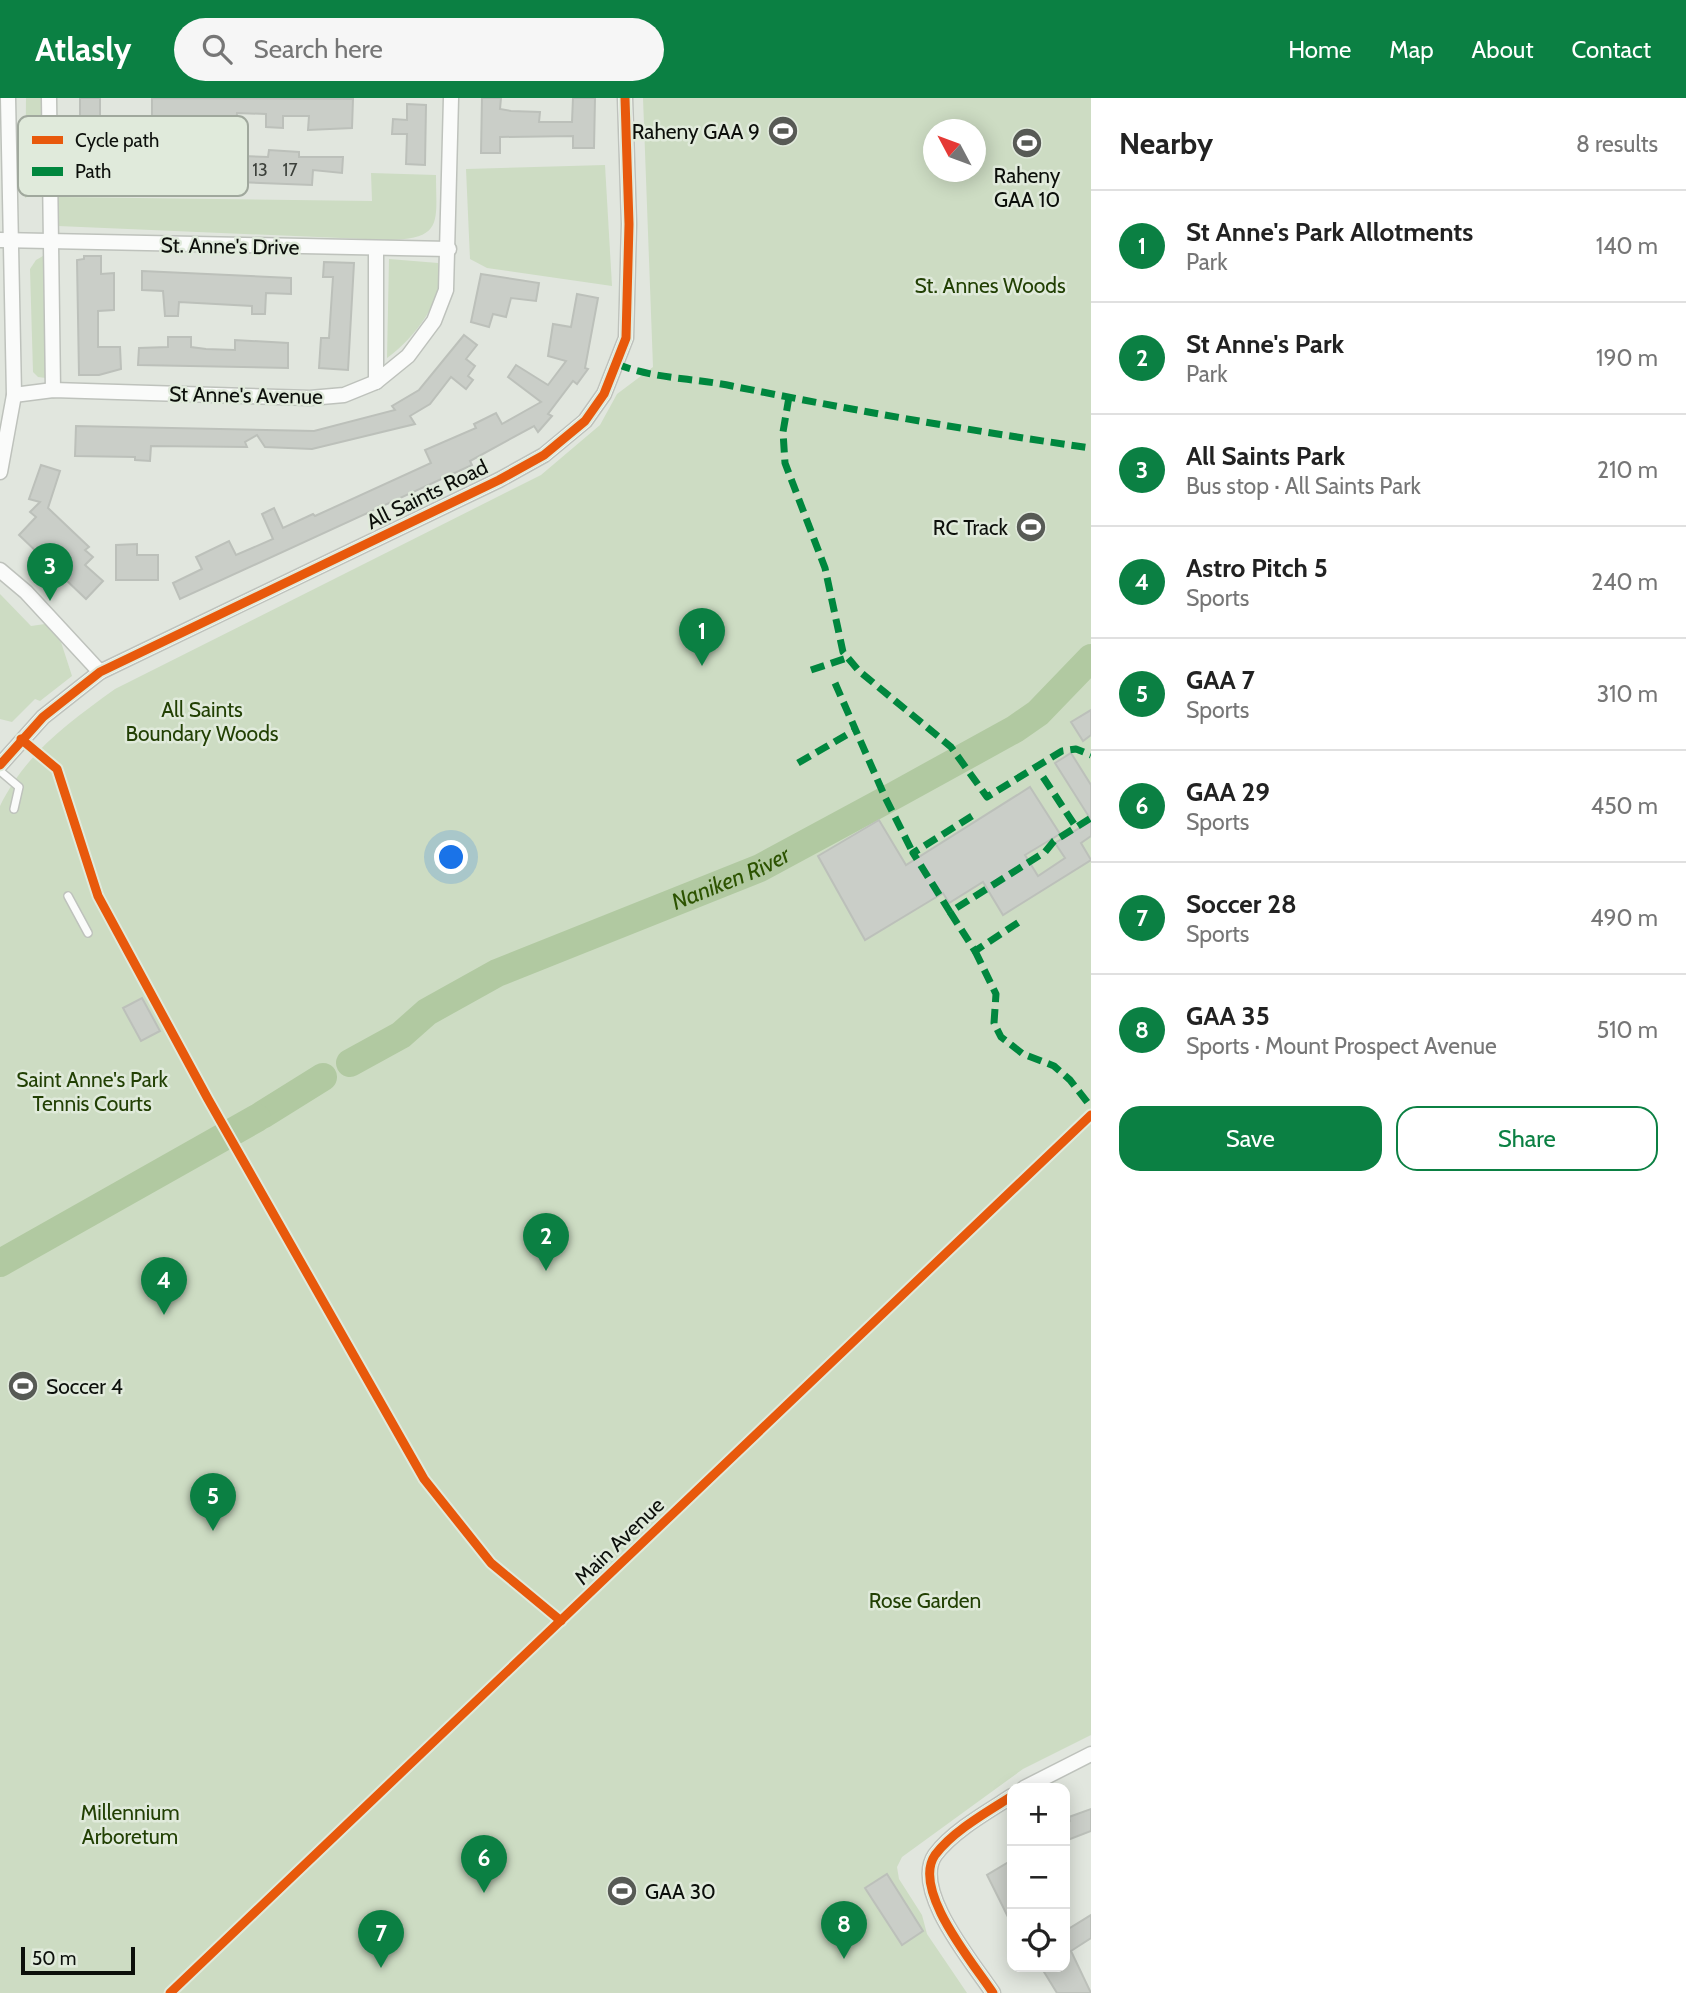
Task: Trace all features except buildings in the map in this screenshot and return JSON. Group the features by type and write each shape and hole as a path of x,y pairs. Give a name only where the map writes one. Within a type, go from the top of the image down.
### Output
{"street":[{"path":"0,472 14,395 6,311 8,98"},
{"path":"50,98 50,116"},
{"name":"St Anne's Avenue","path":"14,395 53,390 310,398 344,395 376,382 408,356 434,321 446,290 451,98"},
{"name":"All Saints Road","path":"0,765 43,717 100,672 499,480 544,454 585,421 604,394 626,338 629,224 625,98"},
{"path":"51,196 53,390"},
{"name":"St. Anne's Drive","path":"5,240 376,250 449,249"},
{"path":"376,250 376,382"},
{"path":"0,570 26,592 100,672"},
{"path":"1034,1783 1091,1754"},
{"path":"993,1993 936,1906 928,1874 934,1856 953,1838 1007,1800"}],"lane":[{"path":"0,771 19,787 13,809"},
{"path":"68,897 88,933"},
{"name":"Main Avenue","path":"170,1993 1091,1115"}],"green space":[{"path":"26,98 45,98 45,116 26,116"},
{"path":"643,98 1091,98 1091,1735 1023,1769 902,1857 897,1867 899,1879 922,1915 927,1934 967,1993 0,1993 0,806 10,787 35,755 65,727 115,689 541,475 600,425 617,394 653,367"},
{"path":"605,165 612,286 487,268 470,259 466,169"},
{"path":"371,173 436,175 436,216 428,231 406,239 388,240 58,226 58,197 372,201"},
{"path":"43,256 49,374 46,378 38,377 33,372 30,269 36,260"},
{"path":"389,259 438,263 439,277 433,304 426,317 387,358"},
{"path":"0,594 31,626 45,624 61,642 72,676 40,701 35,699 12,722 0,719"}],"waterway":[{"name":"Naniken River","path":"350,1063 401,1035 427,1012 497,973 760,868 897,794 1015,729 1038,713 1091,658"},
{"path":"262,1115 323,1077"},
{"path":"0,1263 257,1118"}],"marked path":[{"path":"617,364 659,375 718,383 912,420 1091,448"},
{"path":"789,397 783,432 785,463 825,568 843,652 859,671 951,747 987,797 1062,751 1076,749 1091,755"},
{"path":"811,670 847,658"},
{"path":"835,683 913,853"},
{"path":"798,763 855,730"},
{"path":"1043,777 1076,827"},
{"path":"972,816 913,853 950,912 1045,852 1054,841 1091,818"},
{"path":"950,912 975,951 1019,922"},
{"path":"975,951 996,994 994,1023 1001,1037 1023,1054 1054,1066 1070,1080 1091,1107"}],"cycle path":[{"path":"0,765 43,717 100,672 499,480 544,455 585,421 604,394 626,338 629,224 625,98"},
{"path":"21,739 57,769 98,896 208,1099 424,1479 491,1563 561,1621"},
{"path":"170,1993 1091,1115"},
{"path":"993,1993 948,1926 931,1887 930,1870 935,1855 942,1846 971,1822 1007,1799"}],"place":[{"name":"Raheny GAA 9","path":"783,131"},
{"name":"Raheny GAA 10","path":"1027,143"},
{"name":"RC Track","path":"1031,527"},
{"name":"All Saints Park","path":"50,601"},
{"name":"St Anne's Park Allotments","path":"702,666"},
{"name":"St Anne's Park","path":"546,1271"},
{"name":"Astro Pitch 5","path":"164,1315"},
{"name":"Soccer 4","path":"23,1386"},
{"name":"GAA 7","path":"213,1531"},
{"name":"GAA 30","path":"622,1891"},
{"name":"GAA 29","path":"484,1893"},
{"name":"GAA 35","path":"844,1959"},
{"name":"Soccer 28","path":"381,1968"}],"park label":[{"name":"St. Annes Woods","path":"990,285"},
{"name":"All Saints Boundary Woods","path":"202,721"},
{"name":"Saint Anne's Park Tennis Courts","path":"92,1091"},
{"name":"Rose Garden","path":"925,1600"},
{"name":"Millennium Arboretum","path":"130,1824"}]}
